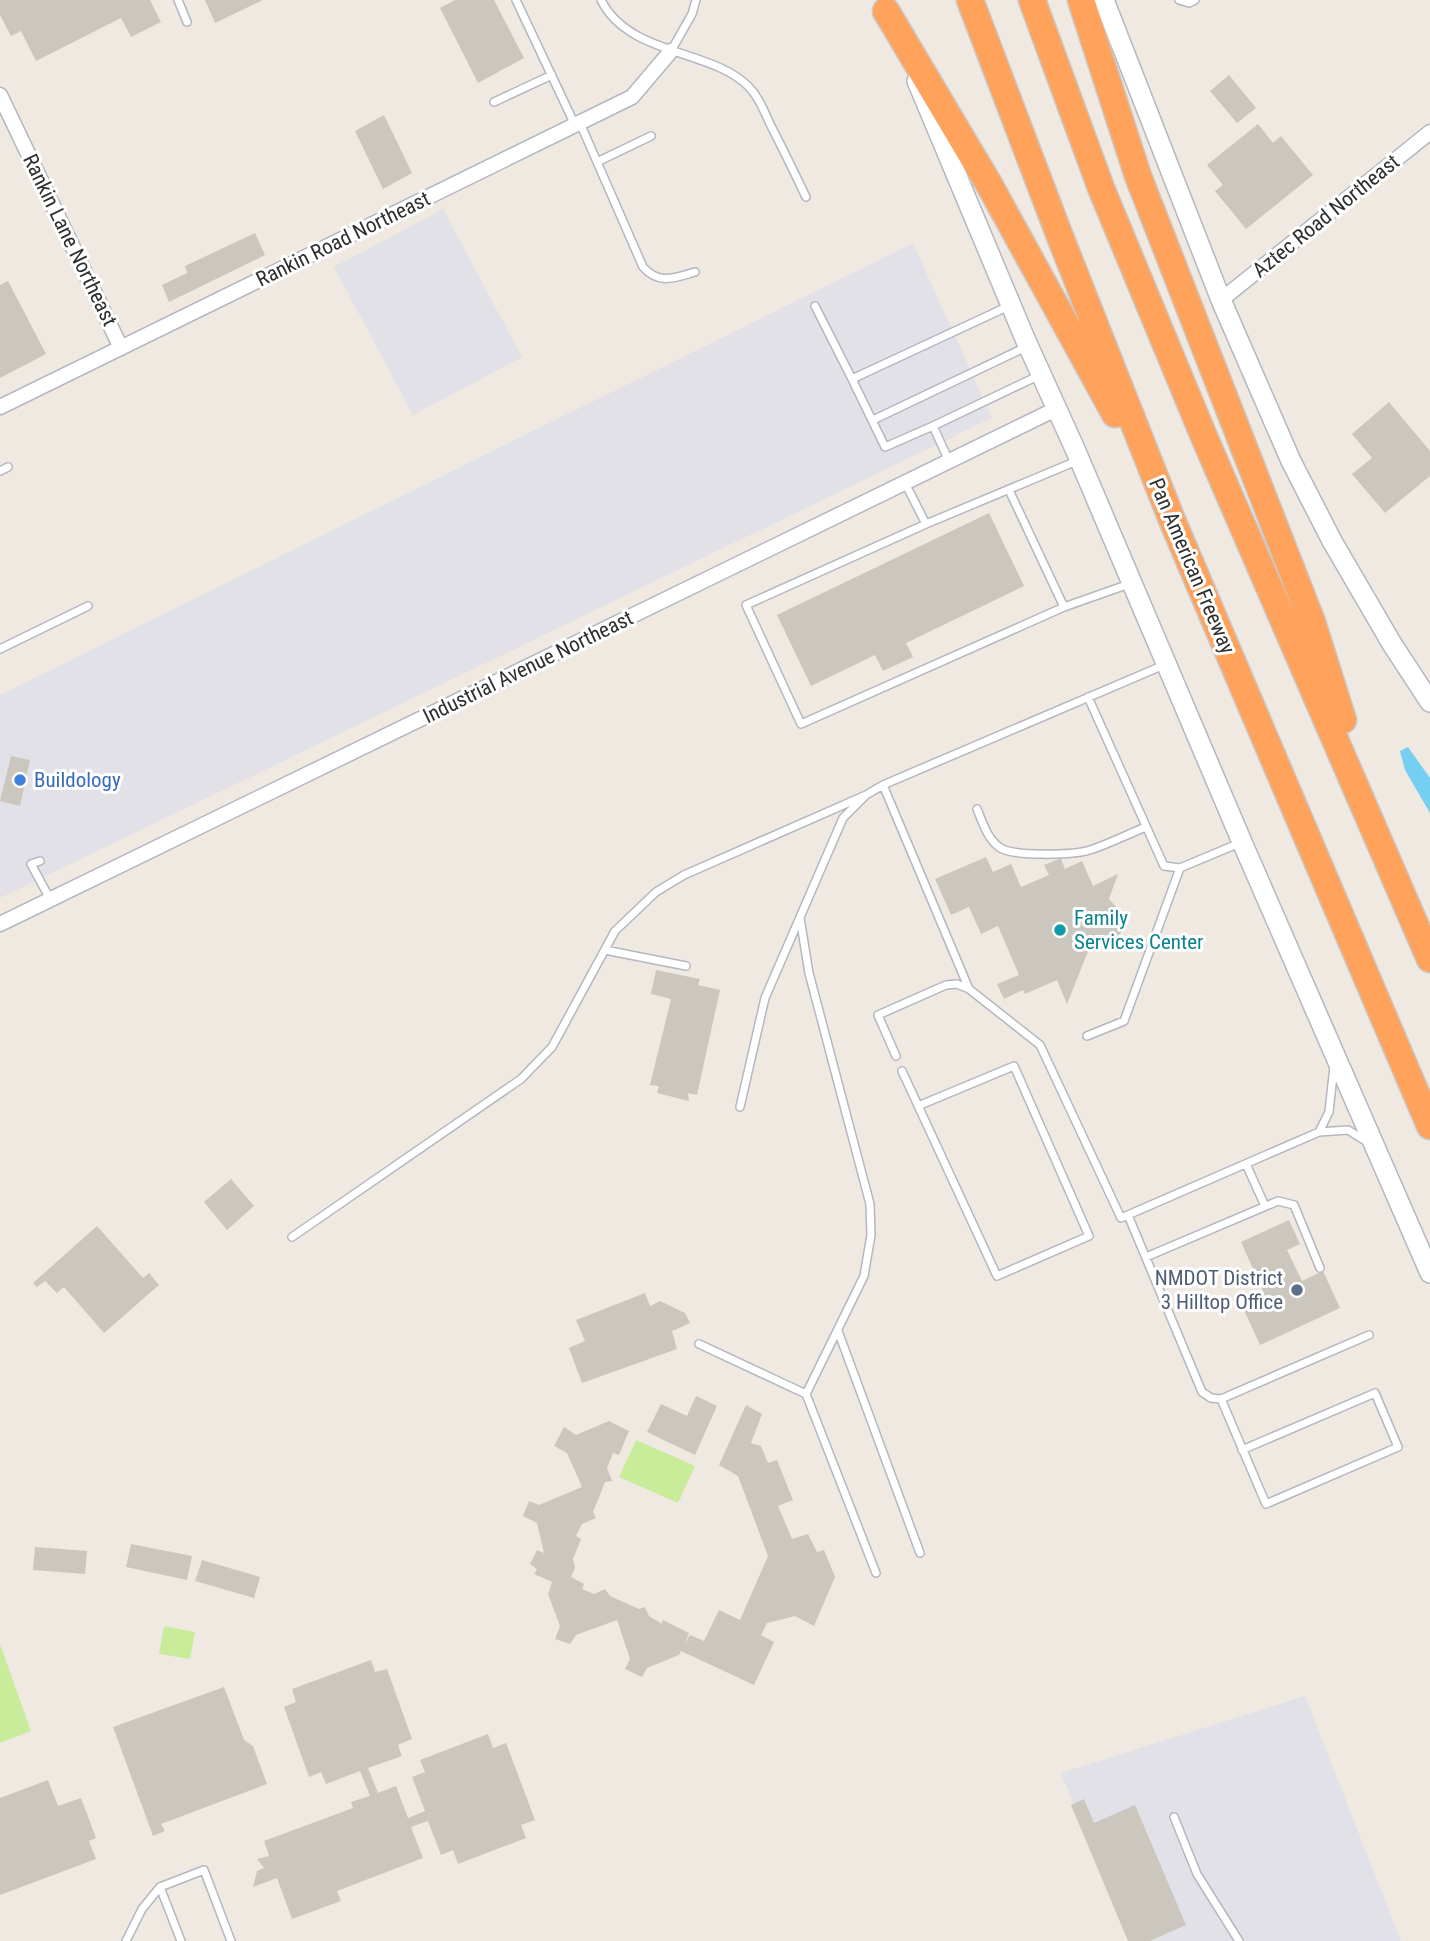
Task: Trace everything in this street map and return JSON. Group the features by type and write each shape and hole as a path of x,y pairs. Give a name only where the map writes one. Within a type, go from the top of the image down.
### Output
{"highway":[{"name":"Pan American Freeway","path":"970,0 1172,520 1430,1126"},
{"path":"1032,0 1101,188 1205,439 1430,959"},
{"path":"1081,0 1138,176 1312,622 1386,855"},
{"path":"884,5 990,186 1172,520"}],"main road":[{"path":"1104,0 1221,300 1291,461 1392,644 1430,702"},
{"path":"884,5 1242,842 1430,1273"}],"street":[{"name":"Rankin Road Northeast","path":"0,407 632,97 671,51"},
{"name":"Rankin Lane Northeast","path":"0,95 121,348"},
{"name":"Aztec Road Northeast","path":"1221,300 1430,132"},
{"name":"Industrial Avenue Northeast","path":"0,924 1056,409"}],"lane":[{"path":"178,0 187,22"},
{"path":"516,0 597,162 643,267 656,279 663,280 695,272"},
{"path":"601,0 612,16 626,29 671,51 722,69 747,85 760,103 806,197"},
{"path":"671,51 692,14 696,0"},
{"path":"1179,0 1189,3 1195,0"},
{"path":"494,102 552,75"},
{"path":"597,162 651,136"},
{"path":"852,379 1012,305"},
{"path":"815,306 885,447 1041,374"},
{"path":"873,420 1029,346"},
{"path":"933,426 949,461"},
{"path":"1079,460 926,524 746,605 801,724 1064,607 1133,582"},
{"path":"0,471 8,467"},
{"path":"905,483 926,524"},
{"path":"1009,490 1064,607"},
{"path":"0,649 88,606"},
{"path":"292,1237 521,1079 552,1047 615,931 656,892 684,875 866,795 883,785 1167,663"},
{"path":"1088,697 1164,866 1180,868 1242,842"},
{"path":"883,785 969,989"},
{"path":"740,1107 765,998 843,818 866,795"},
{"path":"977,809 988,835 996,845 1005,852 1028,855 1088,851 1146,827"},
{"path":"40,861 31,864 50,900"},
{"path":"1087,1036 1124,1021 1180,868"},
{"path":"800,917 809,973 870,1204 871,1235 864,1276 806,1394"},
{"path":"605,950 686,966"},
{"path":"895,1056 878,1015 946,985 957,984 969,989 1040,1045 1121,1219 1319,1132 1348,1130 1376,1147"},
{"path":"1319,1132 1329,1112 1335,1052"},
{"path":"902,1071 918,1106 997,1276 1089,1236 1014,1066 918,1106"},
{"path":"1246,1164 1265,1206"},
{"path":"1146,1257 1278,1201 1294,1205 1320,1268"},
{"path":"1128,1215 1202,1392 1211,1398 1221,1399 1369,1335"},
{"path":"838,1331 920,1553"},
{"path":"699,1344 806,1394 876,1573"},
{"path":"1221,1399 1242,1450 1266,1504 1398,1447 1375,1393 1242,1450"},
{"path":"1174,1817 1197,1874 1239,1941"},
{"path":"126,1941 142,1909 160,1887 204,1870 231,1941"},
{"path":"160,1887 181,1941"}],"shaded area":[{"path":"443,209 522,357 413,415 334,267"},
{"path":"913,243 992,418 0,898 0,695"},
{"path":"1305,1696 1401,1941 1129,1941 1061,1773"}],"green space":[{"path":"636,1440 695,1466 678,1503 619,1477"},
{"path":"164,1626 195,1632 190,1659 159,1654"},
{"path":"0,1644 31,1731 0,1743"}],"water":[{"path":"1408,747 1430,778 1430,813 1405,770 1400,751"}],"building":[{"path":"0,0 150,0 161,22 131,37 121,18 36,61 21,31 11,36 0,15"},
{"path":"205,0 263,0 215,23"},
{"path":"455,0 494,0 524,58 478,83 440,8"},
{"path":"1229,75 1256,108 1237,123 1210,91"},
{"path":"384,115 412,173 383,189 355,131"},
{"path":"1258,124 1273,143 1281,136 1313,175 1246,229 1215,191 1223,185 1207,165"},
{"path":"255,233 265,255 169,302 162,285 187,273 185,266"},
{"path":"8,281 46,354 0,378 0,285"},
{"path":"1389,402 1430,451 1430,476 1385,513 1352,474 1372,458 1352,434"},
{"path":"989,513 1024,586 906,643 913,657 883,671 875,655 811,686 777,615"},
{"path":"11,756 30,760 20,806 0,801"},
{"name":"Family Services Center","path":"986,857 993,872 1011,864 1021,887 1049,875 1044,865 1061,858 1065,869 1082,861 1093,886 1118,874 1109,899 1122,920 1121,933 1101,949 1089,949 1067,1004 1057,980 1025,994 1023,990 1004,999 997,984 1019,975 998,926 981,934 969,907 951,915 935,879"},
{"path":"656,970 700,979 698,985 720,990 697,1095 688,1093 689,1101 657,1093 659,1086 650,1085 671,999 651,994"},
{"path":"231,1179 254,1206 227,1230 204,1202"},
{"name":"NMDOT District 3 Hilltop Office","path":"1289,1220 1300,1244 1287,1250 1302,1281 1323,1271 1340,1308 1260,1345 1243,1308 1266,1298 1241,1242"},
{"path":"97,1226 143,1278 149,1273 159,1285 104,1333 64,1287 57,1293 45,1281 37,1287 33,1283"},
{"path":"645,1293 650,1306 660,1301 685,1313 690,1323 672,1331 677,1349 582,1383 569,1348 585,1341 576,1320"},
{"path":"696,1396 717,1406 695,1455 647,1432 661,1404 687,1416"},
{"path":"746,1405 762,1414 751,1443 761,1446 768,1463 777,1460 793,1500 778,1506 792,1539 808,1534 817,1552 824,1550 835,1577 814,1626 795,1616 767,1623 761,1635 774,1642 754,1685 681,1651 679,1655 647,1668 642,1677 625,1669 630,1659 617,1620 576,1635 570,1644 555,1639 560,1626 548,1594 552,1582 534,1574 537,1569 530,1564 537,1550 544,1553 537,1523 523,1516 529,1501 539,1505 582,1487 567,1453 554,1446 564,1427 576,1435 609,1421 629,1431 619,1455 613,1453 607,1468 612,1481 605,1482 593,1512 596,1518 582,1524 576,1536 581,1539 573,1559 575,1568 571,1577 584,1584 582,1589 594,1594 605,1589 610,1596 639,1609 645,1607 649,1616 662,1624 663,1620 689,1633 685,1644 690,1635 704,1641 719,1610 740,1620 768,1556 738,1476 719,1465"},
{"path":"131,1544 192,1556 187,1580 126,1567"},
{"path":"35,1547 87,1551 85,1574 33,1570"},
{"path":"202,1560 260,1577 254,1598 195,1581"},
{"path":"371,1660 375,1672 387,1669 412,1739 398,1745 402,1756 368,1768 378,1793 396,1786 408,1818 425,1811 412,1777 425,1772 420,1760 488,1734 493,1748 506,1743 535,1820 521,1825 526,1838 458,1864 453,1850 441,1855 428,1821 411,1827 423,1858 337,1891 341,1901 292,1919 277,1878 253,1887 257,1871 264,1868 257,1859 269,1856 264,1841 353,1808 351,1802 370,1796 360,1771 326,1784 321,1772 309,1777 284,1707 296,1702 292,1689"},
{"path":"224,1687 244,1740 253,1746 267,1784 161,1824 165,1831 153,1836 113,1727"},
{"path":"48,1780 58,1806 81,1798 96,1838 89,1841 96,1859 0,1895 0,1798"},
{"path":"1084,1799 1094,1823 1135,1805 1186,1925 1150,1941 1128,1941 1071,1805"}],"place":[{"name":"Buildology","path":"20,780"},
{"name":"Family Services Center","path":"1060,930"},
{"name":"NMDOT District 3 Hilltop Office","path":"1297,1290"}]}
